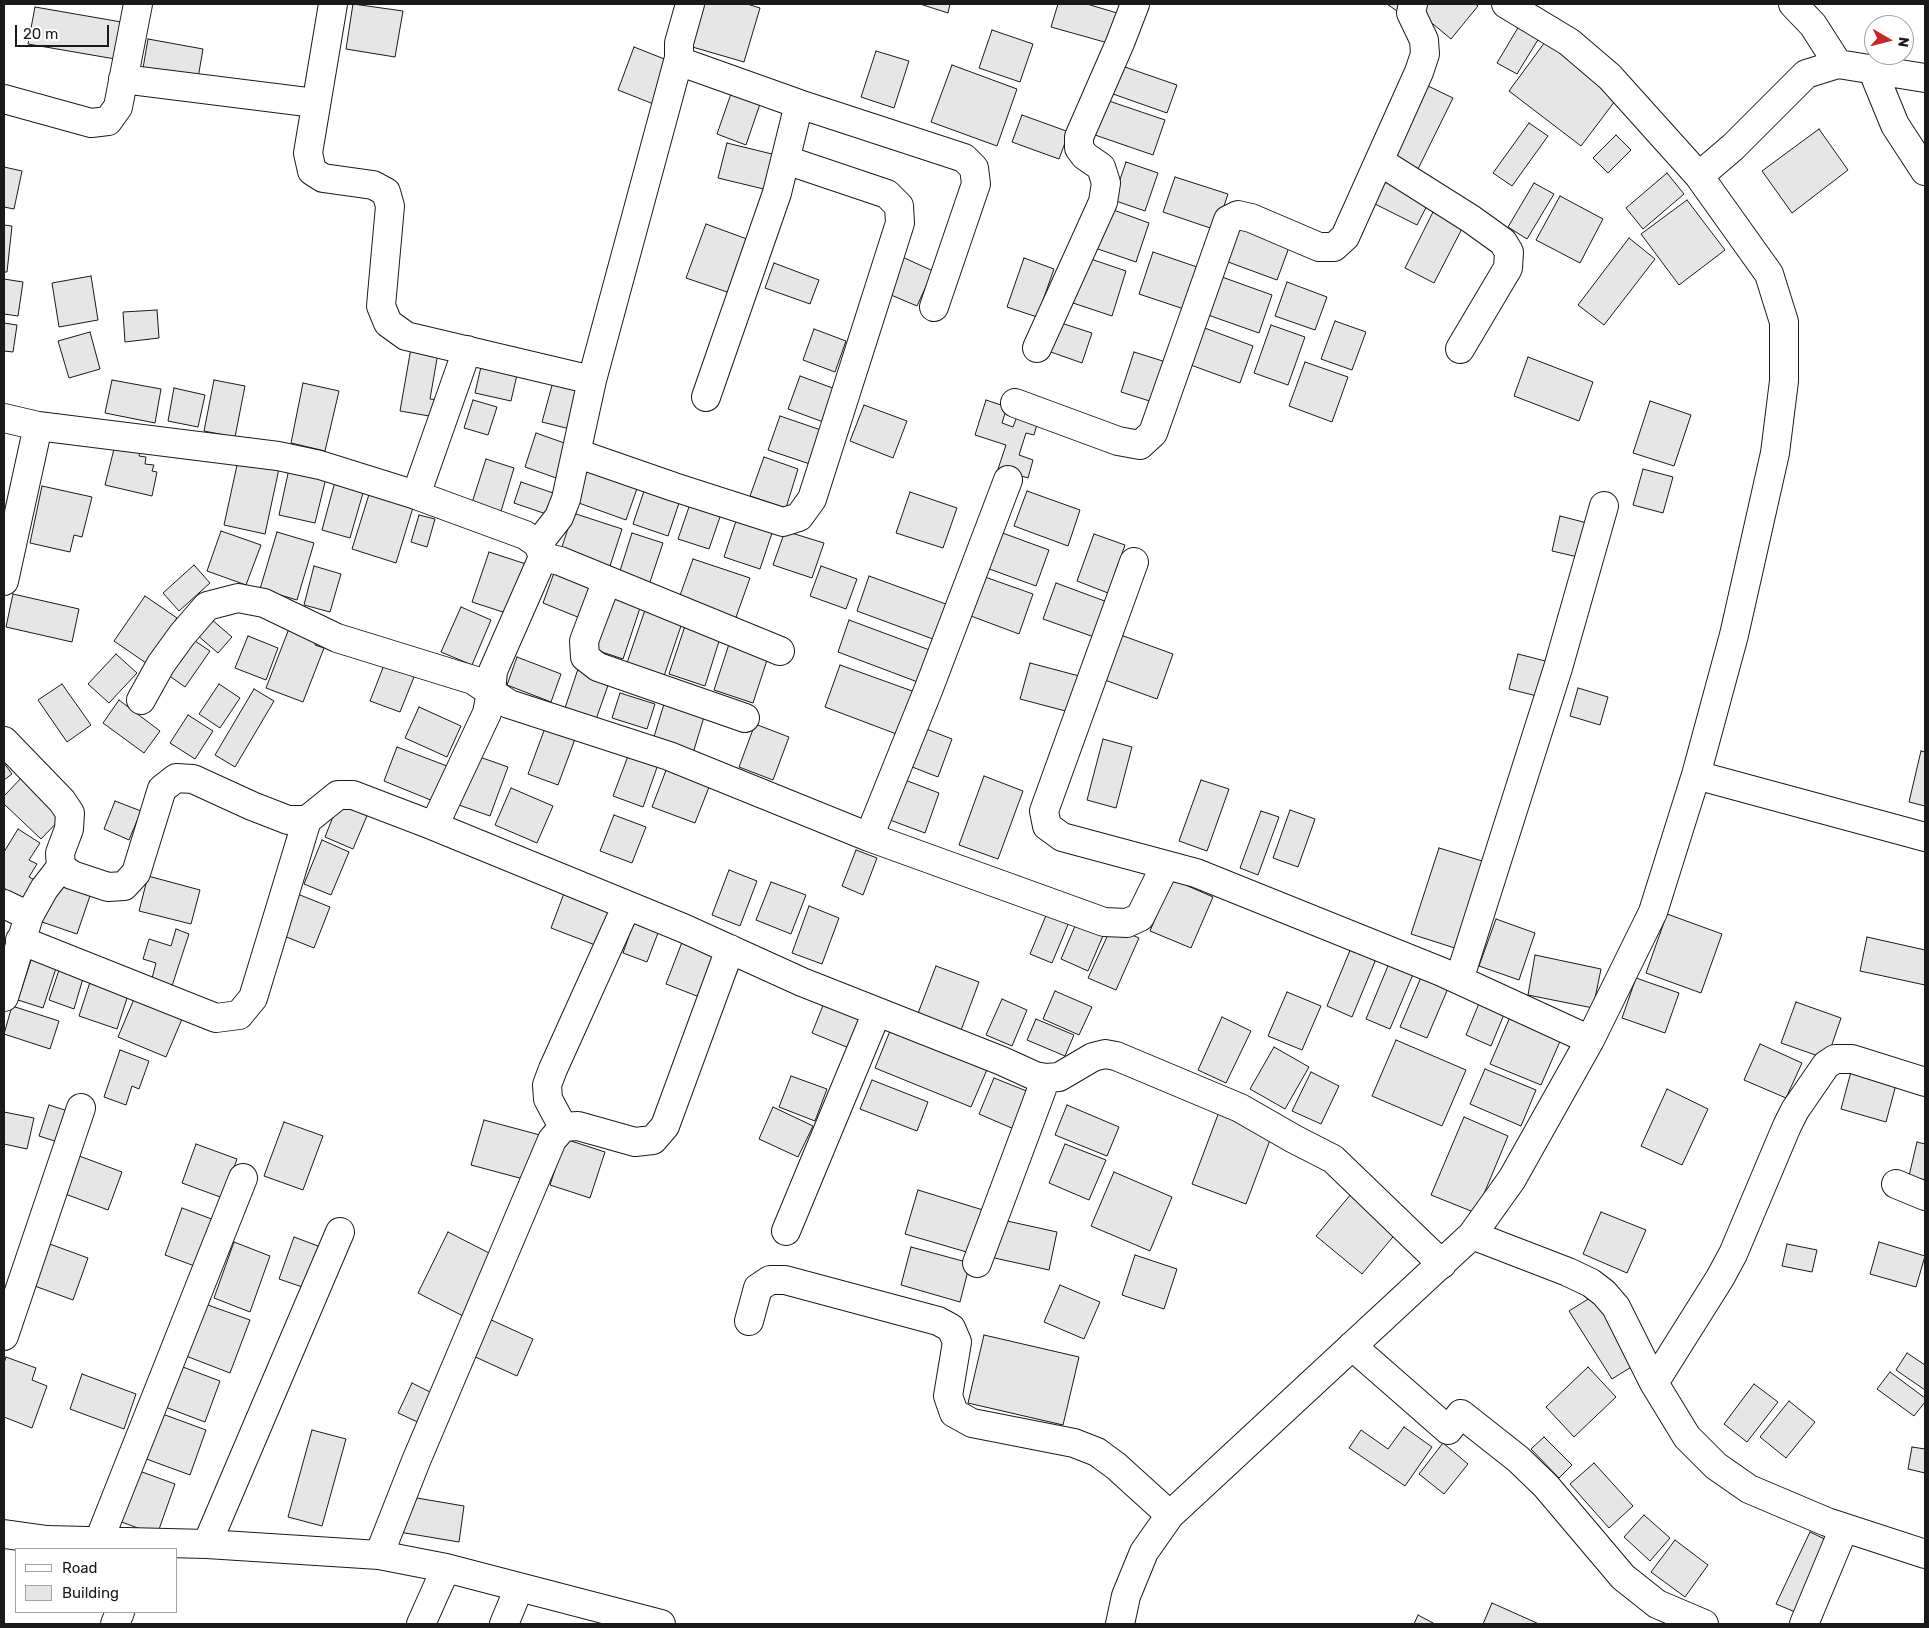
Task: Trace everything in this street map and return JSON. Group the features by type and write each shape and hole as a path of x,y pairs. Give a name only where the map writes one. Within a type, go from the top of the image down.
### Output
{"street":[{"path":"4,99 91,123 108,120 118,107 138,4"},
{"path":"332,4 314,103 308,152 312,171 323,178 373,185 386,192 390,206 381,306 388,322 406,336 592,380"},
{"path":"434,826 487,713 493,671 540,550 559,517 566,500 592,380 679,58 679,42 690,4"},
{"path":"1037,348 1103,202 1106,183 1101,167 1084,156 1079,148 1079,137 1135,4"},
{"path":"1015,403 1118,441 1140,445 1154,434 1228,220 1238,215 1245,216 1319,247 1334,247 1344,237 1419,72 1425,54 1424,40 1411,13 1413,4"},
{"path":"1120,1624 1126,1596 1144,1552 1170,1515 1472,1235 1512,1179 1590,1040 1653,912 1696,775 1734,635 1775,453 1784,381 1784,322 1769,274 1699,176 1610,77 1569,42 1506,4"},
{"path":"1793,4 1813,25 1838,64"},
{"path":"679,58 692,67 964,158 974,168 976,184 934,307"},
{"path":"1699,176 1733,147 1806,74 1838,64 1925,78"},
{"path":"1872,68 1895,125 1925,171"},
{"path":"123,79 314,103"},
{"path":"706,398 776,193 799,104"},
{"path":"576,453 783,522 799,517 812,499 900,223 899,206 887,194 786,160"},
{"path":"1379,161 1471,219 1503,242 1509,252 1508,268 1460,348"},
{"path":"416,495 467,350"},
{"path":"4,418 38,426 278,456 320,465 416,495 525,535 540,550 560,561 780,651"},
{"path":"4,581 38,426"},
{"path":"869,838 929,688 1008,480"},
{"path":"1459,980 1558,668 1604,506"},
{"path":"1134,562 1044,810 1048,826 1062,837 1196,873 1459,980 1590,1040"},
{"path":"607,580 584,641 585,657 598,666 745,718"},
{"path":"141,700 166,657 207,606 238,598 264,602 337,638 473,680 509,704 669,756 869,838 1104,922 1127,923 1140,917 1166,866"},
{"path":"4,740 62,800 70,813 68,829 60,853 61,866 44,888 25,928 4,997"},
{"path":"1696,775 1925,837"},
{"path":"61,866 72,875 108,887 124,886 136,873 162,789 176,778 193,779 288,820 307,820"},
{"path":"4,904 25,928 216,1018 239,1015 253,998 307,820 338,795 352,795 434,826 627,905 802,982 1002,1061 1035,1076 1046,1078 1059,1077 1093,1057 1105,1054 1116,1056 1240,1108 1333,1159 1442,1264"},
{"path":"563,1128 548,1099 548,1085 553,1069 627,905"},
{"path":"379,1555 416,1461 552,1140 563,1128 578,1126 635,1142 653,1140 665,1126 730,949"},
{"path":"786,1231 877,1012"},
{"path":"1654,1383 1733,1254 1787,1126 1795,1110 1826,1065 1834,1059 1852,1060 1925,1082"},
{"path":"977,1263 1046,1078"},
{"path":"4,1336 80,1108"},
{"path":"98,1543 243,1178"},
{"path":"1896,1184 1925,1196"},
{"path":"207,1544 340,1232"},
{"path":"1472,1235 1592,1283 1604,1293 1616,1307 1654,1383 1687,1437 1716,1466 1750,1490 1844,1528 1925,1554"},
{"path":"750,1321 758,1288 770,1280 784,1280 938,1321 951,1328 957,1342 948,1396 954,1413 972,1422 1074,1443 1097,1452 1116,1466 1170,1515"},
{"path":"1352,1346 1448,1430 1461,1414 1518,1459 1546,1486 1623,1577 1658,1604 1704,1624"},
{"path":"1804,1624 1844,1528"},
{"path":"4,1534 47,1540 146,1546 207,1544 379,1555 446,1568 661,1624"},
{"path":"421,1624 446,1568"},
{"path":"504,1624 519,1588"}],"building":[{"path":"353,4 403,11 395,57 346,49"},
{"path":"702,4 747,4 760,8 744,62 689,46"},
{"path":"920,4 950,4 948,13"},
{"path":"1058,4 1087,4 1117,13 1108,43 1051,27"},
{"path":"1387,4 1402,4 1397,11"},
{"path":"1420,4 1475,4 1478,6 1451,39 1415,9"},
{"path":"35,7 127,23 121,60 28,44"},
{"path":"1519,26 1539,38 1517,74 1497,63"},
{"path":"992,30 1033,44 1020,82 979,68"},
{"path":"148,39 203,49 197,84 142,74"},
{"path":"1545,42 1618,97 1581,146 1509,91"},
{"path":"634,47 672,62 656,105 618,90"},
{"path":"876,51 909,61 894,108 861,97"},
{"path":"952,65 1017,89 997,146 931,122"},
{"path":"1122,66 1177,85 1167,113 1113,94"},
{"path":"1426,85 1453,98 1417,171 1389,157"},
{"path":"733,88 762,98 746,145 717,134"},
{"path":"1106,100 1165,120 1153,155 1095,135"},
{"path":"1022,115 1069,132 1059,159 1012,142"},
{"path":"1529,123 1548,136 1512,186 1493,173"},
{"path":"1819,129 1848,170 1792,213 1762,171"},
{"path":"1616,135 1631,150 1608,173 1593,158"},
{"path":"727,143 780,156 772,191 718,178"},
{"path":"1126,162 1158,173 1145,211 1113,200"},
{"path":"4,167 22,171 14,209 4,207"},
{"path":"1387,172 1432,196 1417,225 1371,202"},
{"path":"1667,173 1684,194 1643,229 1626,208"},
{"path":"1175,177 1228,194 1216,230 1163,212"},
{"path":"1534,183 1554,194 1527,239 1508,227"},
{"path":"1560,196 1603,219 1580,263 1536,240"},
{"path":"1687,200 1725,250 1679,285 1641,234"},
{"path":"1437,204 1467,219 1434,283 1405,268"},
{"path":"1108,208 1149,223 1136,262 1095,248"},
{"path":"1234,221 1291,242 1277,280 1220,259"},
{"path":"706,224 755,242 736,295 686,278"},
{"path":"4,225 12,226 7,272 4,272"},
{"path":"1629,238 1655,259 1604,325 1578,305"},
{"path":"1153,252 1200,268 1187,310 1139,294"},
{"path":"900,256 933,271 917,306 884,292"},
{"path":"1082,256 1126,271 1112,316 1067,301"},
{"path":"1024,258 1054,269 1037,317 1007,307"},
{"path":"774,263 819,280 810,304 765,288"},
{"path":"91,276 98,320 59,327 52,283"},
{"path":"1222,277 1272,295 1259,333 1208,315"},
{"path":"4,279 23,282 18,316 4,314"},
{"path":"1287,282 1327,297 1315,330 1275,316"},
{"path":"157,310 159,338 125,342 123,312"},
{"path":"1335,321 1366,332 1352,370 1321,359"},
{"path":"1058,322 1092,333 1082,363 1048,351"},
{"path":"4,323 17,325 13,352 4,351"},
{"path":"1271,325 1305,337 1288,385 1254,373"},
{"path":"1202,327 1253,346 1240,383 1188,364"},
{"path":"814,329 846,341 835,372 803,360"},
{"path":"90,332 100,369 69,378 58,341"},
{"path":"411,348 438,353 430,399 438,400 435,417 400,411"},
{"path":"1134,352 1169,363 1156,403 1121,392"},
{"path":"1528,357 1593,382 1579,421 1514,396"},
{"path":"483,358 519,366 511,401 475,393"},
{"path":"1305,362 1348,377 1332,422 1289,406"},
{"path":"800,376 838,390 826,423 788,409"},
{"path":"554,378 584,386 574,430 542,422"},
{"path":"112,380 161,389 155,423 105,413"},
{"path":"214,380 245,386 235,437 204,431"},
{"path":"303,383 339,391 325,451 291,443"},
{"path":"174,388 205,395 198,427 168,421"},
{"path":"473,400 497,407 488,435 464,428"},
{"path":"986,400 1007,407 1002,423 1013,427 1019,411 1039,417 1034,435 1026,433 1019,455 1033,460 1028,478 998,469 1006,445 975,435"},
{"path":"1650,401 1691,415 1674,466 1633,453"},
{"path":"864,405 907,421 893,458 850,441"},
{"path":"780,416 821,430 810,464 768,450"},
{"path":"536,433 570,445 559,479 525,467"},
{"path":"116,441 141,447 139,456 146,457 145,464 154,465 152,471 157,472 152,496 105,485"},
{"path":"239,456 280,464 265,534 224,525"},
{"path":"764,457 798,469 786,508 750,496"},
{"path":"486,459 514,468 499,518 470,509"},
{"path":"589,463 640,480 626,520 576,502"},
{"path":"289,469 326,478 315,523 279,515"},
{"path":"1643,469 1673,477 1663,513 1633,505"},
{"path":"336,478 365,486 350,538 322,530"},
{"path":"521,482 559,495 552,516 514,503"},
{"path":"646,485 681,497 668,536 633,524"},
{"path":"42,486 92,497 82,537 74,535 70,552 30,543"},
{"path":"371,488 415,501 396,563 352,549"},
{"path":"1027,491 1080,510 1068,546 1014,526"},
{"path":"910,492 957,508 943,548 896,533"},
{"path":"690,504 721,514 709,549 678,539"},
{"path":"573,513 622,529 610,566 561,550"},
{"path":"419,515 435,519 427,547 411,542"},
{"path":"738,515 774,527 760,569 724,557"},
{"path":"1560,516 1587,523 1578,557 1552,551"},
{"path":"221,531 261,545 246,585 207,571"},
{"path":"785,531 824,543 812,578 773,565"},
{"path":"997,531 1049,550 1036,586 984,567"},
{"path":"277,532 314,543 297,600 260,589"},
{"path":"632,533 663,543 649,585 619,574"},
{"path":"1094,534 1125,545 1108,593 1077,581"},
{"path":"489,552 526,564 509,614 472,602"},
{"path":"693,559 750,578 735,620 678,601"},
{"path":"194,565 210,583 179,611 163,593"},
{"path":"314,566 341,574 330,612 304,605"},
{"path":"821,566 857,579 846,609 810,596"},
{"path":"554,573 597,590 585,620 543,603"},
{"path":"869,576 954,607 941,642 857,611"},
{"path":"985,577 1033,594 1019,634 971,616"},
{"path":"1056,583 1110,603 1097,638 1043,619"},
{"path":"13,594 79,609 72,642 6,627"},
{"path":"145,596 177,618 146,663 114,641"},
{"path":"607,596 640,608 623,659 590,648"},
{"path":"461,607 491,620 472,665 441,652"},
{"path":"646,607 683,620 664,676 627,663"},
{"path":"211,619 232,637 218,653 197,635"},
{"path":"849,620 935,652 923,684 838,652"},
{"path":"290,626 318,637 315,645 324,648 303,702 266,688"},
{"path":"685,626 720,638 705,686 669,674"},
{"path":"1118,634 1173,654 1157,699 1102,679"},
{"path":"248,636 278,648 266,680 235,668"},
{"path":"189,637 210,651 185,687 164,672"},
{"path":"730,641 769,654 753,703 714,690"},
{"path":"116,654 137,673 109,703 88,684"},
{"path":"1518,654 1553,663 1545,698 1509,689"},
{"path":"517,657 561,674 551,702 507,685"},
{"path":"386,660 416,672 400,712 370,701"},
{"path":"1030,663 1083,677 1073,713 1020,699"},
{"path":"840,665 915,692 899,735 825,707"},
{"path":"579,666 611,677 594,725 563,714"},
{"path":"62,684 91,725 67,742 38,700"},
{"path":"219,684 240,698 220,728 199,714"},
{"path":"1578,688 1608,697 1600,725 1570,716"},
{"path":"254,689 274,701 235,767 215,755"},
{"path":"620,693 655,704 647,729 612,718"},
{"path":"119,700 160,731 144,753 103,723"},
{"path":"664,704 704,717 693,753 653,740"},
{"path":"419,707 461,726 447,757 405,738"},
{"path":"188,715 213,731 195,759 170,743"},
{"path":"755,724 789,737 773,780 739,767"},
{"path":"921,727 952,739 938,777 907,765"},
{"path":"545,728 575,739 558,785 528,774"},
{"path":"1103,739 1132,747 1116,808 1087,800"},
{"path":"397,747 447,766 433,801 384,781"},
{"path":"631,748 660,759 643,807 613,796"},
{"path":"1921,751 1925,752 1925,806 1909,802"},
{"path":"474,755 508,767 490,816 456,804"},
{"path":"4,763 12,774 4,780"},
{"path":"668,765 711,782 695,823 652,807"},
{"path":"24,775 65,814 41,839 4,804 4,796"},
{"path":"984,776 1023,791 998,859 959,845"},
{"path":"905,780 939,793 925,833 890,820"},
{"path":"1201,780 1229,789 1207,851 1179,841"},
{"path":"511,788 553,806 537,843 495,825"},
{"path":"340,799 369,811 353,849 325,837"},
{"path":"115,801 141,811 129,840 104,829"},
{"path":"1290,810 1315,819 1298,867 1273,858"},
{"path":"1261,811 1279,817 1258,875 1240,868"},
{"path":"614,815 646,827 632,863 600,851"},
{"path":"18,829 40,843 29,860 37,864 29,877 35,880 22,900 4,888 4,852"},
{"path":"322,840 349,852 331,895 304,884"},
{"path":"1439,848 1489,863 1461,950 1411,934"},
{"path":"856,850 877,858 863,895 842,886"},
{"path":"729,870 757,881 740,926 712,915"},
{"path":"57,876 93,887 77,934 42,922"},
{"path":"148,876 200,890 191,924 139,911"},
{"path":"1172,879 1213,897 1191,948 1150,931"},
{"path":"771,882 806,895 791,934 756,920"},
{"path":"566,888 619,907 603,948 551,928"},
{"path":"295,893 330,907 314,948 279,934"},
{"path":"809,906 839,918 822,964 792,953"},
{"path":"1050,906 1072,915 1052,963 1030,954"},
{"path":"1667,914 1722,934 1701,993 1646,973"},
{"path":"636,916 661,925 647,962 623,953"},
{"path":"1078,919 1105,931 1088,971 1061,959"},
{"path":"1496,919 1535,933 1519,980 1479,966"},
{"path":"1112,926 1139,938 1116,990 1088,978"},
{"path":"176,929 189,934 170,992 150,986 156,963 143,959 149,939 171,946"},
{"path":"684,937 719,950 702,998 666,984"},
{"path":"1867,937 1925,950 1925,985 1860,971"},
{"path":"1351,948 1376,959 1352,1017 1327,1006"},
{"path":"33,954 58,962 43,1008 18,1000"},
{"path":"1535,955 1601,969 1593,1008 1528,995"},
{"path":"1390,961 1414,972 1390,1029 1366,1019"},
{"path":"936,966 979,982 960,1033 917,1016"},
{"path":"60,967 84,975 74,1009 49,1000"},
{"path":"1422,975 1449,986 1427,1038 1400,1027"},
{"path":"1636,978 1679,993 1665,1033 1622,1018"},
{"path":"91,979 129,992 117,1029 79,1016"},
{"path":"1055,991 1092,1007 1079,1035 1043,1019"},
{"path":"137,992 185,1012 166,1057 118,1037"},
{"path":"1287,992 1321,1006 1302,1050 1268,1036"},
{"path":"826,998 868,1017 854,1050 812,1033"},
{"path":"1002,999 1027,1010 1012,1046 986,1035"},
{"path":"1480,1001 1505,1012 1491,1046 1466,1035"},
{"path":"1796,1002 1841,1018 1827,1059 1781,1043"},
{"path":"12,1006 59,1021 50,1049 4,1034"},
{"path":"1222,1017 1251,1031 1226,1083 1198,1070"},
{"path":"1510,1017 1561,1039 1541,1085 1490,1064"},
{"path":"1036,1019 1074,1035 1065,1056 1027,1040"},
{"path":"892,1026 989,1065 971,1107 875,1068"},
{"path":"1396,1040 1466,1070 1442,1126 1372,1096"},
{"path":"1760,1044 1802,1063 1786,1098 1744,1080"},
{"path":"1274,1047 1309,1067 1285,1109 1250,1089"},
{"path":"120,1050 149,1061 139,1089 132,1086 126,1105 104,1097"},
{"path":"1852,1068 1897,1081 1886,1122 1841,1109"},
{"path":"1485,1069 1536,1090 1521,1126 1470,1104"},
{"path":"1311,1072 1339,1086 1321,1124 1292,1111"},
{"path":"791,1076 827,1089 815,1121 779,1107"},
{"path":"994,1078 1029,1092 1014,1129 979,1114"},
{"path":"872,1080 928,1102 917,1131 860,1109"},
{"path":"1667,1089 1708,1109 1682,1165 1641,1146"},
{"path":"49,1105 74,1113 64,1144 39,1136"},
{"path":"1067,1105 1119,1127 1107,1156 1055,1135"},
{"path":"773,1107 813,1126 798,1157 759,1139"},
{"path":"4,1112 34,1118 27,1149 4,1144"},
{"path":"1219,1112 1273,1132 1246,1204 1192,1184"},
{"path":"1464,1117 1508,1136 1476,1213 1431,1195"},
{"path":"484,1120 540,1135 527,1180 471,1165"},
{"path":"284,1122 323,1136 303,1190 264,1176"},
{"path":"565,1139 605,1152 590,1198 550,1185"},
{"path":"1917,1142 1925,1144 1925,1180 1909,1176"},
{"path":"196,1144 237,1159 223,1198 182,1183"},
{"path":"1065,1144 1106,1160 1089,1200 1049,1183"},
{"path":"74,1154 122,1172 108,1210 60,1192"},
{"path":"1114,1172 1172,1197 1150,1251 1091,1226"},
{"path":"1356,1188 1402,1226 1362,1274 1316,1236"},
{"path":"918,1190 983,1210 970,1253 905,1234"},
{"path":"182,1208 217,1221 200,1268 165,1255"},
{"path":"1601,1212 1646,1230 1627,1273 1583,1254"},
{"path":"998,1219 1057,1232 1049,1270 990,1257"},
{"path":"448,1232 495,1256 465,1317 418,1293"},
{"path":"294,1237 326,1249 311,1290 279,1279"},
{"path":"234,1242 270,1256 250,1312 214,1298"},
{"path":"1879,1242 1925,1256 1916,1287 1870,1274"},
{"path":"47,1243 88,1258 73,1300 32,1285"},
{"path":"1787,1244 1817,1250 1812,1272 1782,1266"},
{"path":"911,1247 970,1263 960,1302 901,1285"},
{"path":"1135,1255 1177,1269 1164,1309 1122,1295"},
{"path":"1060,1285 1100,1302 1084,1339 1044,1322"},
{"path":"1593,1296 1636,1364 1612,1379 1569,1311"},
{"path":"205,1304 250,1320 230,1373 186,1356"},
{"path":"487,1318 533,1339 517,1376 471,1355"},
{"path":"984,1335 1079,1357 1063,1425 968,1403"},
{"path":"1907,1353 1925,1365 1925,1390 1896,1370"},
{"path":"6,1357 36,1368 32,1380 47,1386 32,1428 4,1417 4,1363"},
{"path":"175,1364 220,1381 205,1422 160,1405"},
{"path":"1588,1367 1616,1397 1574,1437 1546,1407"},
{"path":"1890,1372 1925,1398 1925,1402 1914,1416 1877,1389"},
{"path":"82,1374 136,1394 124,1429 70,1409"},
{"path":"412,1383 436,1395 422,1424 398,1413"},
{"path":"1754,1384 1778,1402 1747,1442 1724,1424"},
{"path":"1789,1401 1815,1422 1786,1458 1760,1437"},
{"path":"157,1412 206,1430 190,1475 141,1457"},
{"path":"1404,1427 1432,1447 1405,1486 1349,1448 1361,1430 1388,1449"},
{"path":"312,1430 346,1439 322,1526 288,1517"},
{"path":"1544,1437 1572,1465 1559,1478 1531,1449"},
{"path":"1443,1443 1468,1464 1444,1494 1419,1474"},
{"path":"1912,1447 1925,1449 1925,1473 1908,1469"},
{"path":"1594,1463 1633,1506 1609,1528 1570,1484"},
{"path":"134,1469 175,1484 157,1535 116,1520"},
{"path":"405,1496 464,1506 459,1542 399,1532"},
{"path":"1644,1515 1670,1538 1650,1561 1624,1537"},
{"path":"1810,1532 1833,1543 1800,1614 1776,1604"},
{"path":"1675,1540 1708,1565 1685,1597 1651,1572"},
{"path":"1492,1603 1539,1624 1483,1624"},
{"path":"1418,1615 1435,1624 1414,1624"}]}
